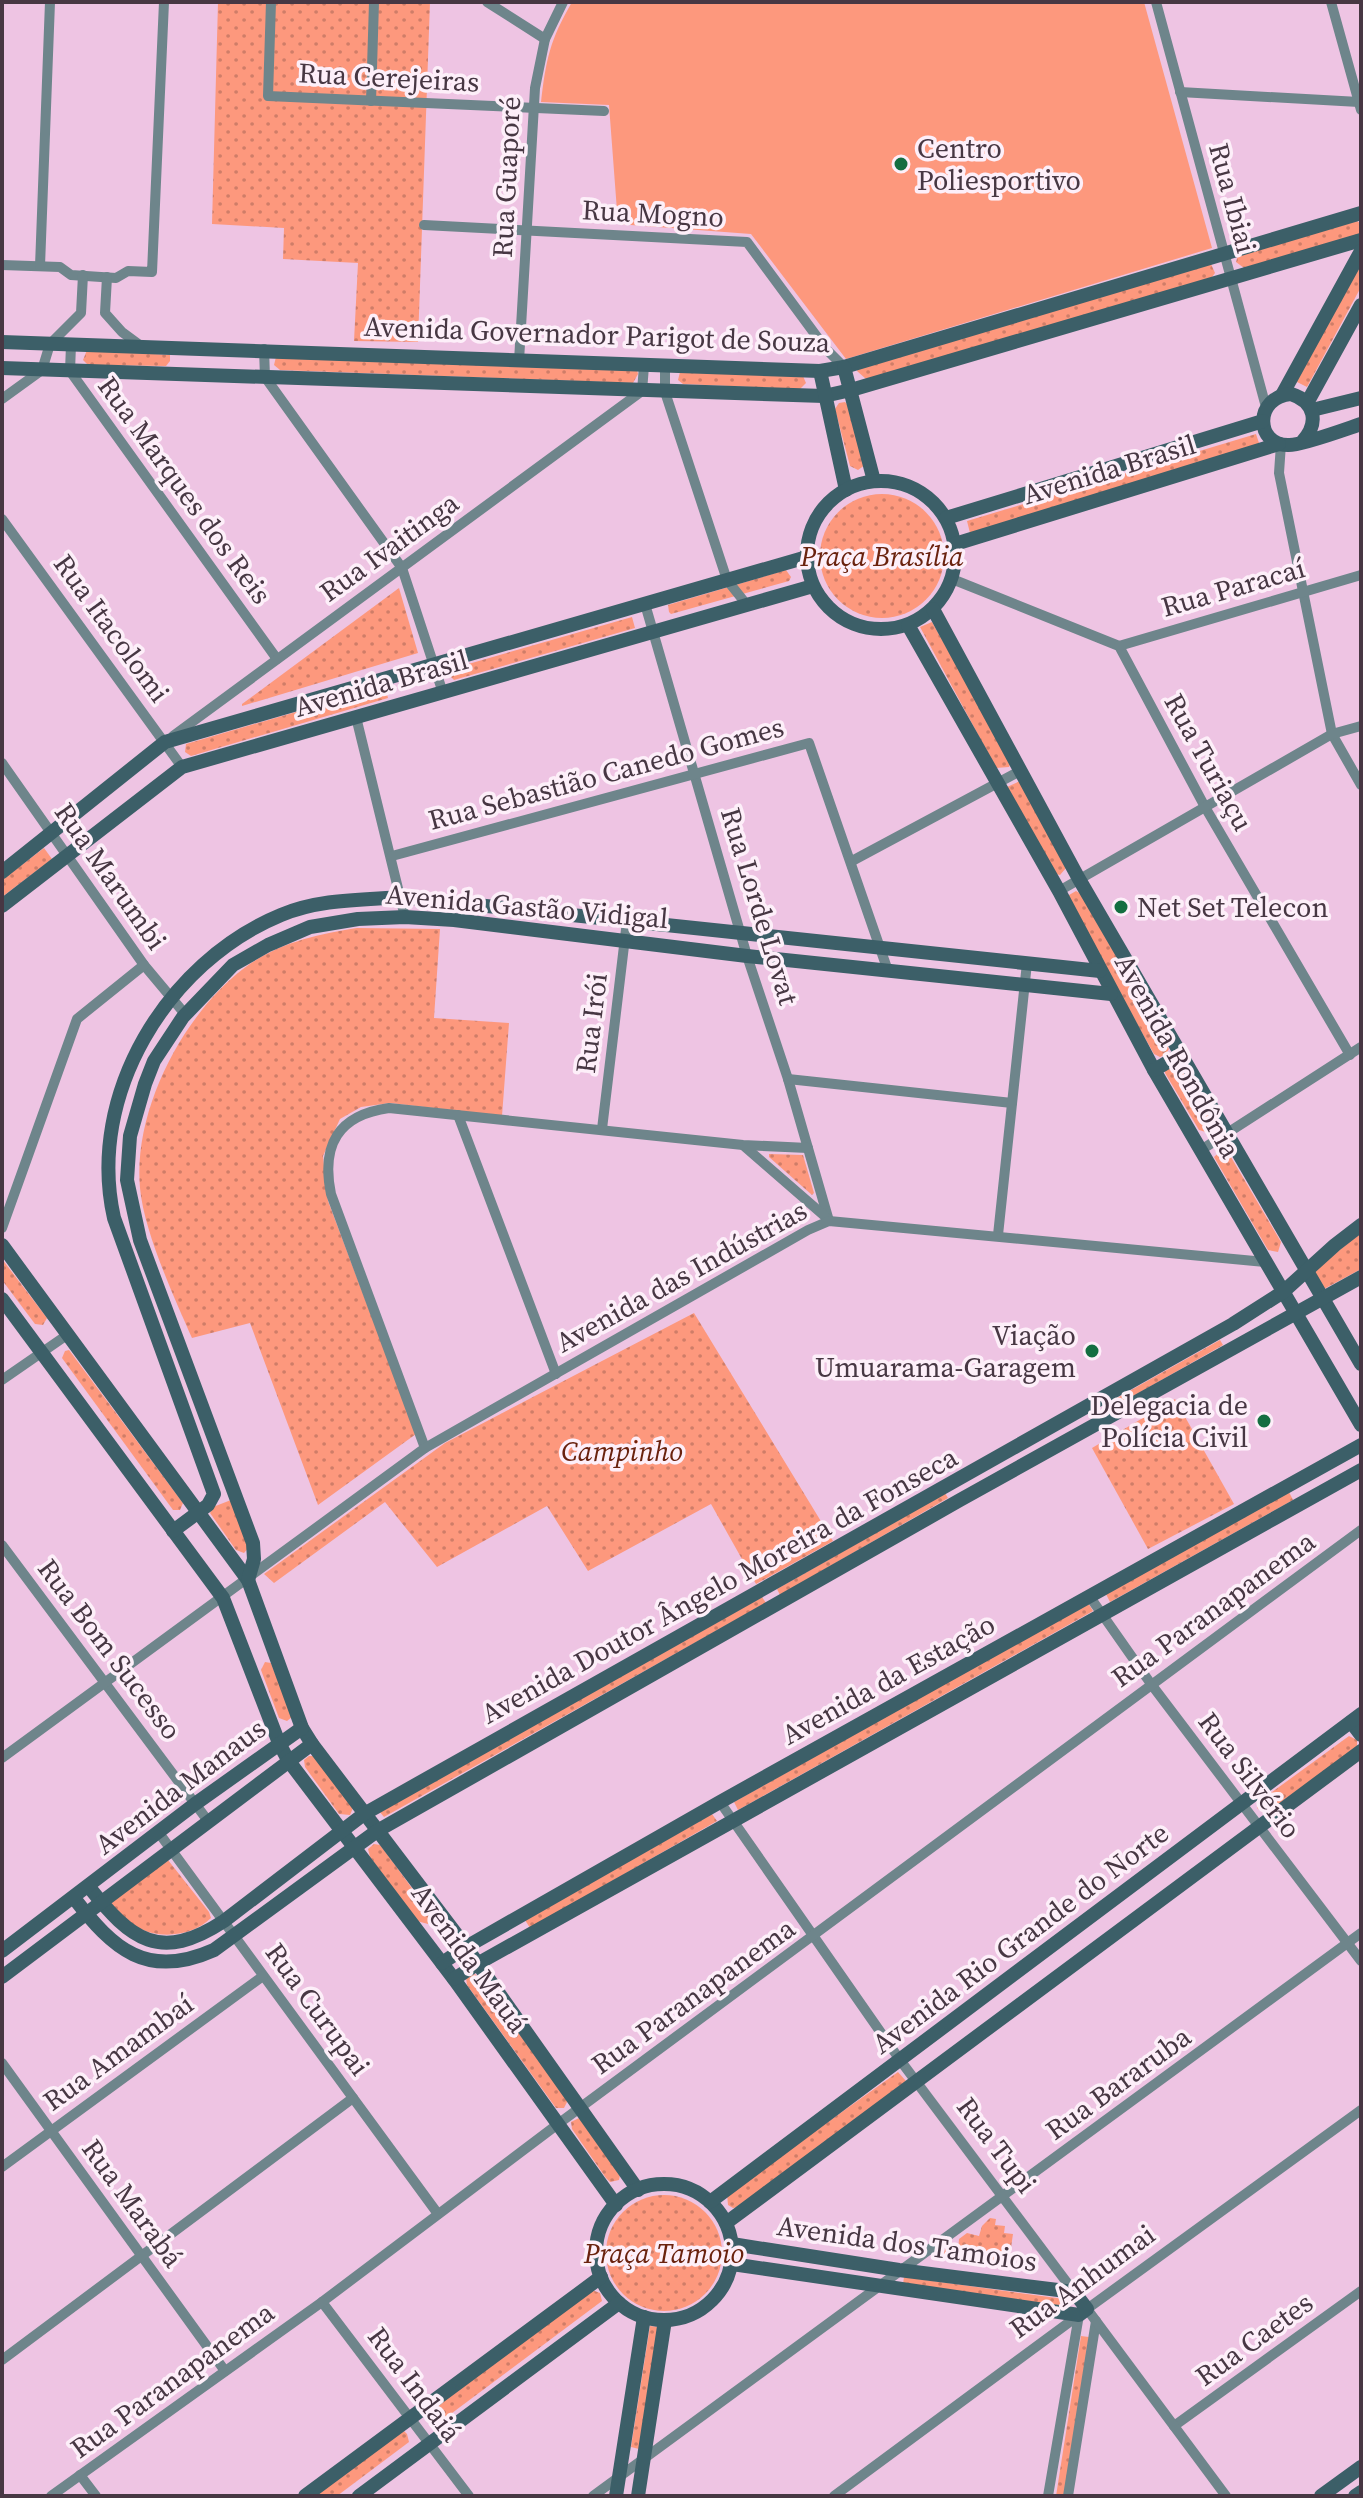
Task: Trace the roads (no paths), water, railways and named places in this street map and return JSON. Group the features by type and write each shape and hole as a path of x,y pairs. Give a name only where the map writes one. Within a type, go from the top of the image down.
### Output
{"street":[{"path":"40,266 50,2"},
{"path":"2,265 60,267 71,275 116,278 128,271 152,272 164,2"},
{"name":"Rua Cerejeiras","path":"271,2 268,96 604,111"},
{"path":"371,101 374,2"},
{"path":"487,2 545,39"},
{"name":"Rua Guaporé","path":"519,361 535,88 545,39 551,21 563,2"},
{"name":"Rua Ibiai","path":"1156,2 1264,414"},
{"path":"1180,92 1360,106 1331,2"},
{"name":"Avenida Governador Parigot de Souza","path":"2,342 820,371 844,367 1361,213"},
{"name":"Rua Mogno","path":"424,225 747,242 826,349 844,367"},
{"name":"Avenida Governador Parigot de Souza","path":"2,368 824,396 1361,240"},
{"path":"1342,244 1358,256 1282,395 1264,414 1271,438 1288,445 1361,424"},
{"path":"2,399 42,370 50,344 81,313 83,275"},
{"path":"107,277 105,313 122,332 143,347"},
{"path":"1310,407 1361,305"},
{"name":"Rua Marques dos Reis","path":"71,345 70,371 277,659"},
{"path":"264,349 265,377 402,568 443,693"},
{"path":"826,349 820,371 846,490"},
{"path":"642,391 644,366"},
{"path":"665,367 665,392 727,580 747,605"},
{"path":"844,367 874,481"},
{"name":"Rua Ivaitinga","path":"165,742 642,391"},
{"path":"1282,395 1300,397 1310,407 1314,422 1302,442"},
{"path":"1310,407 1361,398"},
{"name":"Avenida Brasil","path":"946,518 1264,414"},
{"path":"1280,444 1279,473 1332,734 1361,785"},
{"name":"Avenida Brasil","path":"955,544 1280,444"},
{"path":"874,481 896,482 916,490 933,502 946,518 955,544 956,562 944,595 933,609 908,625 890,629 871,629 837,615 813,586 807,557 813,525 821,511 846,490 874,481"},
{"name":"Rua Itacolomi","path":"2,519 182,767"},
{"name":"Avenida Brasil","path":"2,872 165,742 807,557"},
{"name":"Rua Paracaí","path":"1119,646 1361,575"},
{"path":"952,579 1119,646"},
{"name":"Avenida Brasil","path":"2,906 182,767 813,586"},
{"name":"Rua Lorde Lovat","path":"645,604 747,956 788,1079 829,1221"},
{"name":"Avenida Rondônia","path":"933,609 1079,879 1361,1364"},
{"name":"Avenida Rondônia","path":"908,625 1059,891 1154,1070 1361,1425"},
{"name":"Rua Turiaçu","path":"1119,646 1205,807 1350,1055"},
{"path":"387,679 397,690 397,696 388,709"},
{"path":"356,717 405,917"},
{"path":"1059,891 1332,734 1361,726"},
{"name":"Rua Sebastião Canedo Gomes","path":"392,856 809,743 888,971"},
{"name":"Rua Marumbi","path":"2,763 144,965 170,1000 185,1014"},
{"path":"852,861 1020,771"},
{"name":"Avenida Gastão Vidigal","path":"214,1494 133,1272 111,1201 110,1151 113,1124 126,1079 142,1041 170,1000 202,964 223,948 279,916 331,902 402,897 1100,971"},
{"name":"Avenida Gastão Vidigal","path":"248,1580 254,1559 253,1543 140,1240 127,1180 128,1151 145,1084 161,1047 185,1014 233,965 283,938 326,923 405,917 1111,994"},
{"name":"Rua Irói","path":"602,1129 627,921"},
{"path":"998,1235 1027,963"},
{"path":"2,1228 77,1019 144,965"},
{"path":"1201,1150 1361,1047"},
{"path":"1154,1070 1180,1055"},
{"path":"788,1079 1012,1103"},
{"path":"425,1448 329,1186 328,1157 334,1140 344,1126 368,1111 389,1108 743,1145 808,1148"},
{"path":"458,1115 556,1374"},
{"path":"743,1145 829,1221"},
{"name":"Avenida das Indústrias","path":"2,1758 425,1448 799,1235 829,1221 1265,1262"},
{"name":"Avenida Doutor Ângelo Moreira da Fonseca","path":"89,1887 129,1931 160,1943 185,1941 224,1921 364,1814 1109,1396 1283,1292 1361,1225"},
{"path":"2,1245 248,1580"},
{"name":"Avenida Doutor Ângelo Moreira da Fonseca","path":"74,1898 102,1934 120,1947 155,1960 193,1958 235,1937 377,1831 1007,1473 1361,1277"},
{"name":"Avenida Mauá","path":"2,1299 223,1598 288,1760 454,1979 616,2205"},
{"path":"2,1380 67,1335"},
{"path":"1109,1396 1118,1412"},
{"name":"Avenida da Estação","path":"442,1963 720,1802 1361,1445"},
{"path":"998,1457 1007,1473"},
{"name":"Avenida da Estação","path":"454,1979 1361,1470"},
{"path":"173,1531 208,1505 214,1494 231,1486"},
{"name":"Rua Paranapanema","path":"51,2496 322,2302 1361,1530"},
{"name":"Rua Bom Sucesso","path":"2,1545 208,1821"},
{"name":"Avenida Mauá","path":"248,1580 302,1728 312,1744 466,1947 638,2190"},
{"path":"766,1588 776,1605"},
{"name":"Rua Silvério","path":"1090,1597 1151,1684 1361,1961"},
{"path":"247,1662 275,1654"},
{"path":"1356,1718 1361,1735"},
{"name":"Avenida Rio Grande do Norte","path":"710,2202 1356,1718"},
{"name":"Avenida Manaus","path":"2,1951 195,1804 302,1728"},
{"name":"Avenida Manaus","path":"102,1904 312,1744"},
{"name":"Avenida Rio Grande do Norte","path":"726,2223 1361,1751"},
{"name":"Rua Tupi","path":"720,1802 900,2060 1074,2292 1087,2315 1226,2496"},
{"name":"Rua Curupai","path":"159,1833 438,2214"},
{"path":"2,1977 102,1904"},
{"path":"420,1933 442,1918"},
{"path":"515,1921 524,1937"},
{"name":"Rua Bararuba","path":"593,2496 1361,1933"},
{"name":"Rua Amambaí","path":"2,2167 263,1976"},
{"name":"Rua Marabá","path":"2,2063 225,2371"},
{"path":"2,2360 353,2098"},
{"name":"Rua Anhumai","path":"834,2496 1087,2315 1361,2110"},
{"path":"657,2185 694,2191 710,2202 726,2223 732,2244 732,2264 719,2293 709,2304 681,2318 665,2320 644,2317 619,2303 601,2277 597,2246 600,2231 616,2205 638,2190 657,2185"},
{"name":"Avenida dos Tamoios","path":"732,2244 899,2270 1074,2292"},
{"name":"Avenida dos Tamoios","path":"732,2264 875,2287 1087,2315"},
{"path":"305,2496 601,2277"},
{"name":"Rua Caetes","path":"1174,2426 1361,2291"},
{"name":"Rua Indaiá","path":"322,2302 469,2496"},
{"path":"359,2496 619,2303"},
{"path":"1048,2496 1087,2315"},
{"path":"1068,2496 1087,2315"},
{"path":"616,2496 644,2317"},
{"path":"638,2496 665,2320"},
{"path":"1321,2496 1361,2467"},
{"path":"80,2475 96,2496"},
{"path":"1355,2496 1361,2492"}],"place":[{"name":"Centro Poliesportivo","path":"901,164"},
{"name":"Net Set Telecon","path":"1121,907"},
{"name":"Viação Umuarama-Garagem","path":"1092,1351"},
{"name":"Delegacia de Polícia Civil","path":"1264,1421"}],"park label":[{"name":"Praça Brasília","path":"882,556"},
{"name":"Campinho","path":"622,1451"},
{"name":"Praça Tamoio","path":"664,2253"}]}
